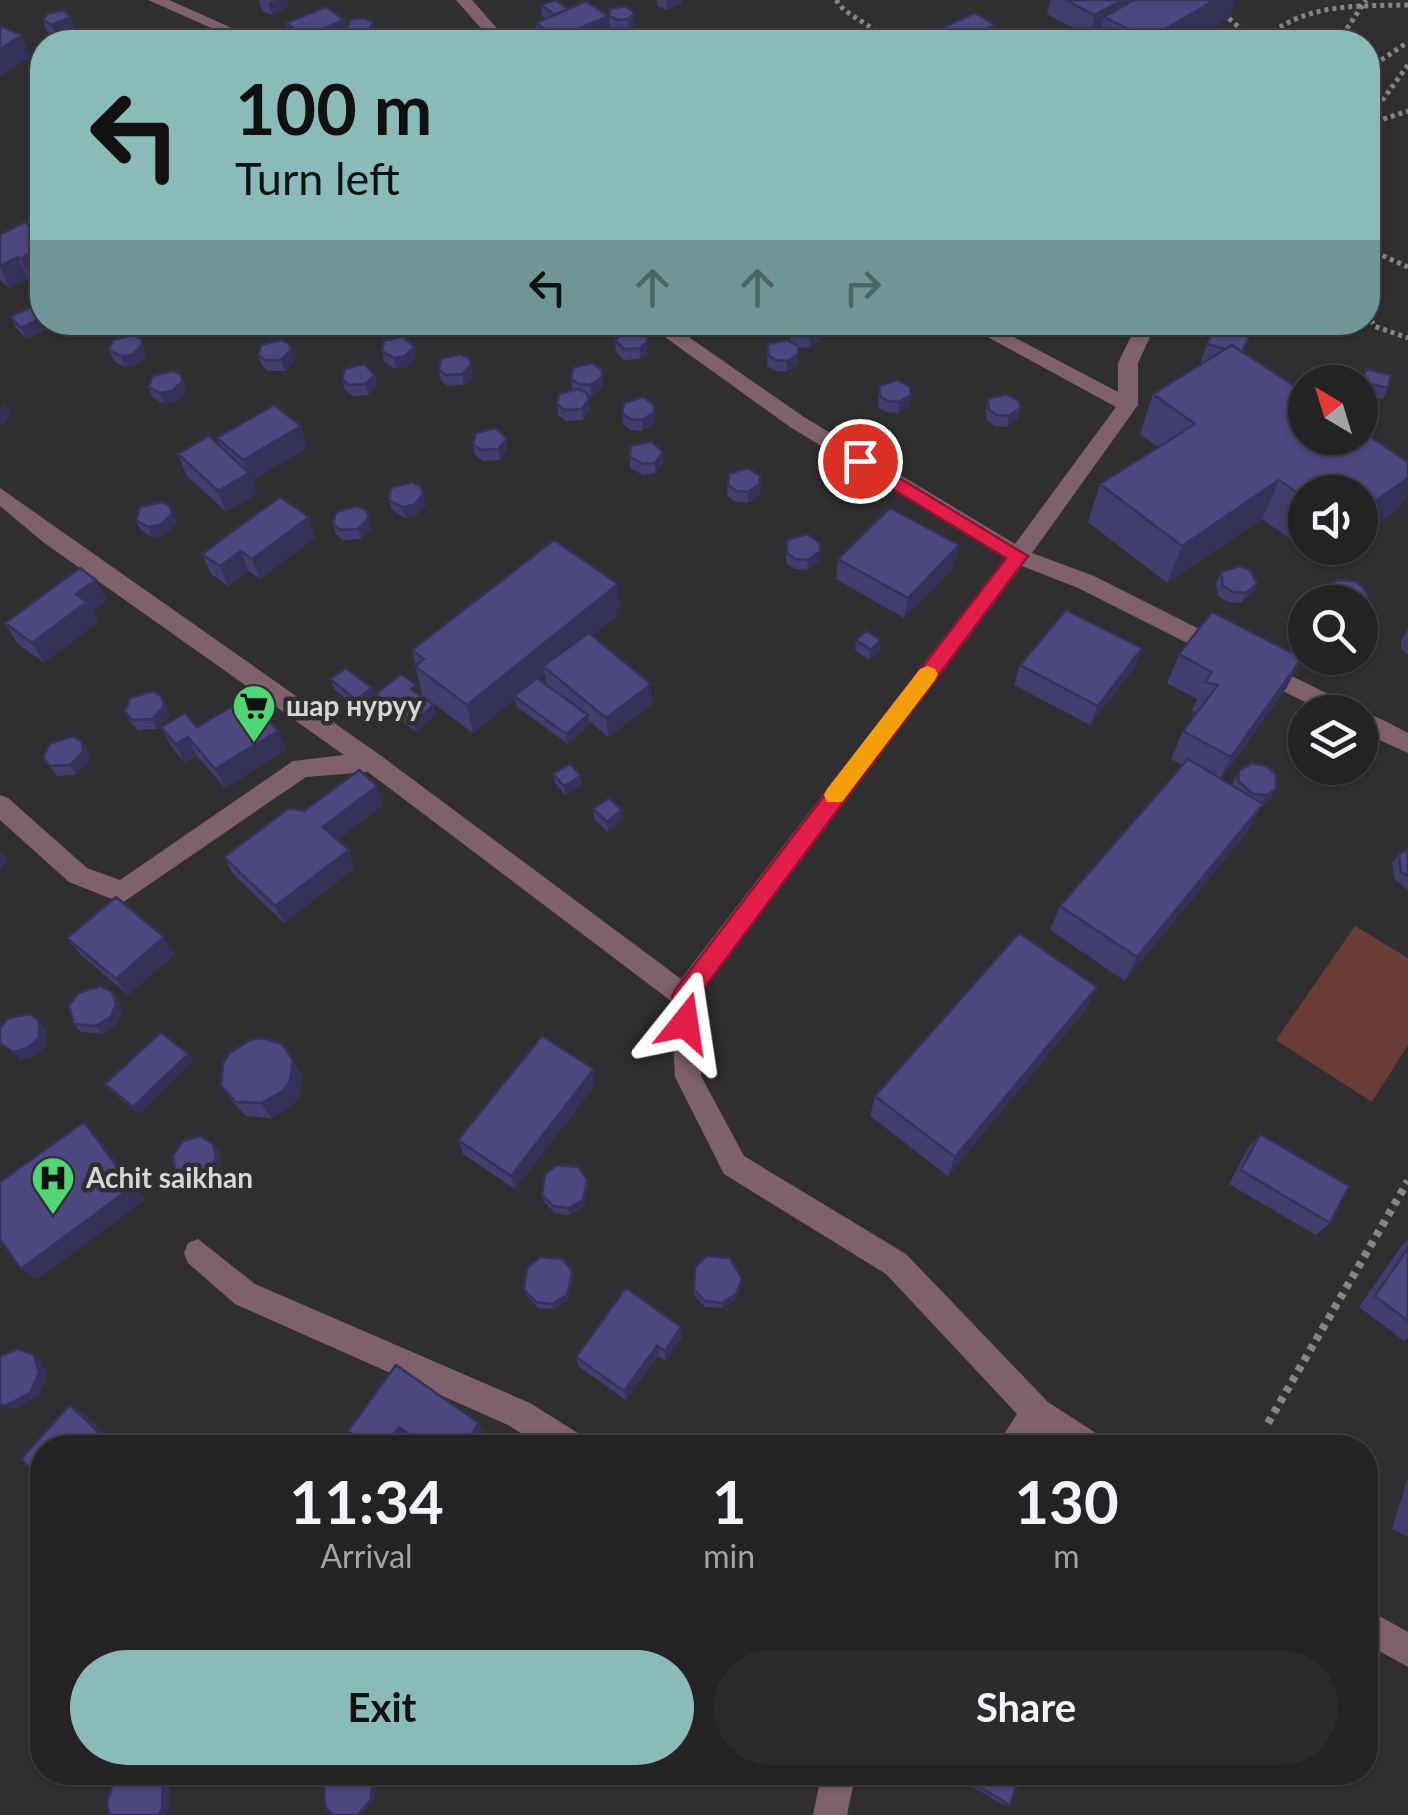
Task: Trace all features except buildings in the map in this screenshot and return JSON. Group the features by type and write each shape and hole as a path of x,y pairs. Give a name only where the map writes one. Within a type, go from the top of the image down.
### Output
{"street":[{"path":"156,0 227,30"},
{"path":"464,0 490,30"},
{"path":"672,335 796,422 1018,556 1086,582 1312,695"},
{"path":"994,335 1128,404"},
{"path":"1072,1435 1037,1412 896,1264 734,1165 688,1077 684,996 1018,556 1128,404 1128,363 1142,335"},
{"path":"0,495 50,538 372,762 684,996"},
{"path":"1378,729 1408,744"},
{"path":"0,806 78,876 122,892 301,768 372,762"},
{"path":"198,1254 245,1294 520,1414 552,1435"},
{"path":"1020,1435 1037,1412"},
{"path":"1378,1632 1408,1651"},
{"path":"830,1815 836,1785"}],"path":[{"path":"836,0 875,30"},
{"path":"1346,30 1364,3"},
{"path":"1272,30 1324,10 1364,3 1408,5"},
{"path":"1216,9 1242,30"},
{"path":"1380,60 1408,42"},
{"path":"1380,105 1408,65"},
{"path":"1380,119 1408,111"},
{"path":"1380,254 1408,267"},
{"path":"1380,328 1408,338"},
{"path":"1268,1423 1408,1181"}],"shaded area":[{"path":"1355,926 1408,958 1408,1045 1372,1102 1276,1040"}],"slow traffic":[{"path":"835,795 928,674"}],"place":[{"name":"шар нуруу","path":"254,744"},
{"name":"Achit saikhan","path":"53,1216"}],"route":[{"path":"685,1023 684,996 1018,556 860,461"}]}
